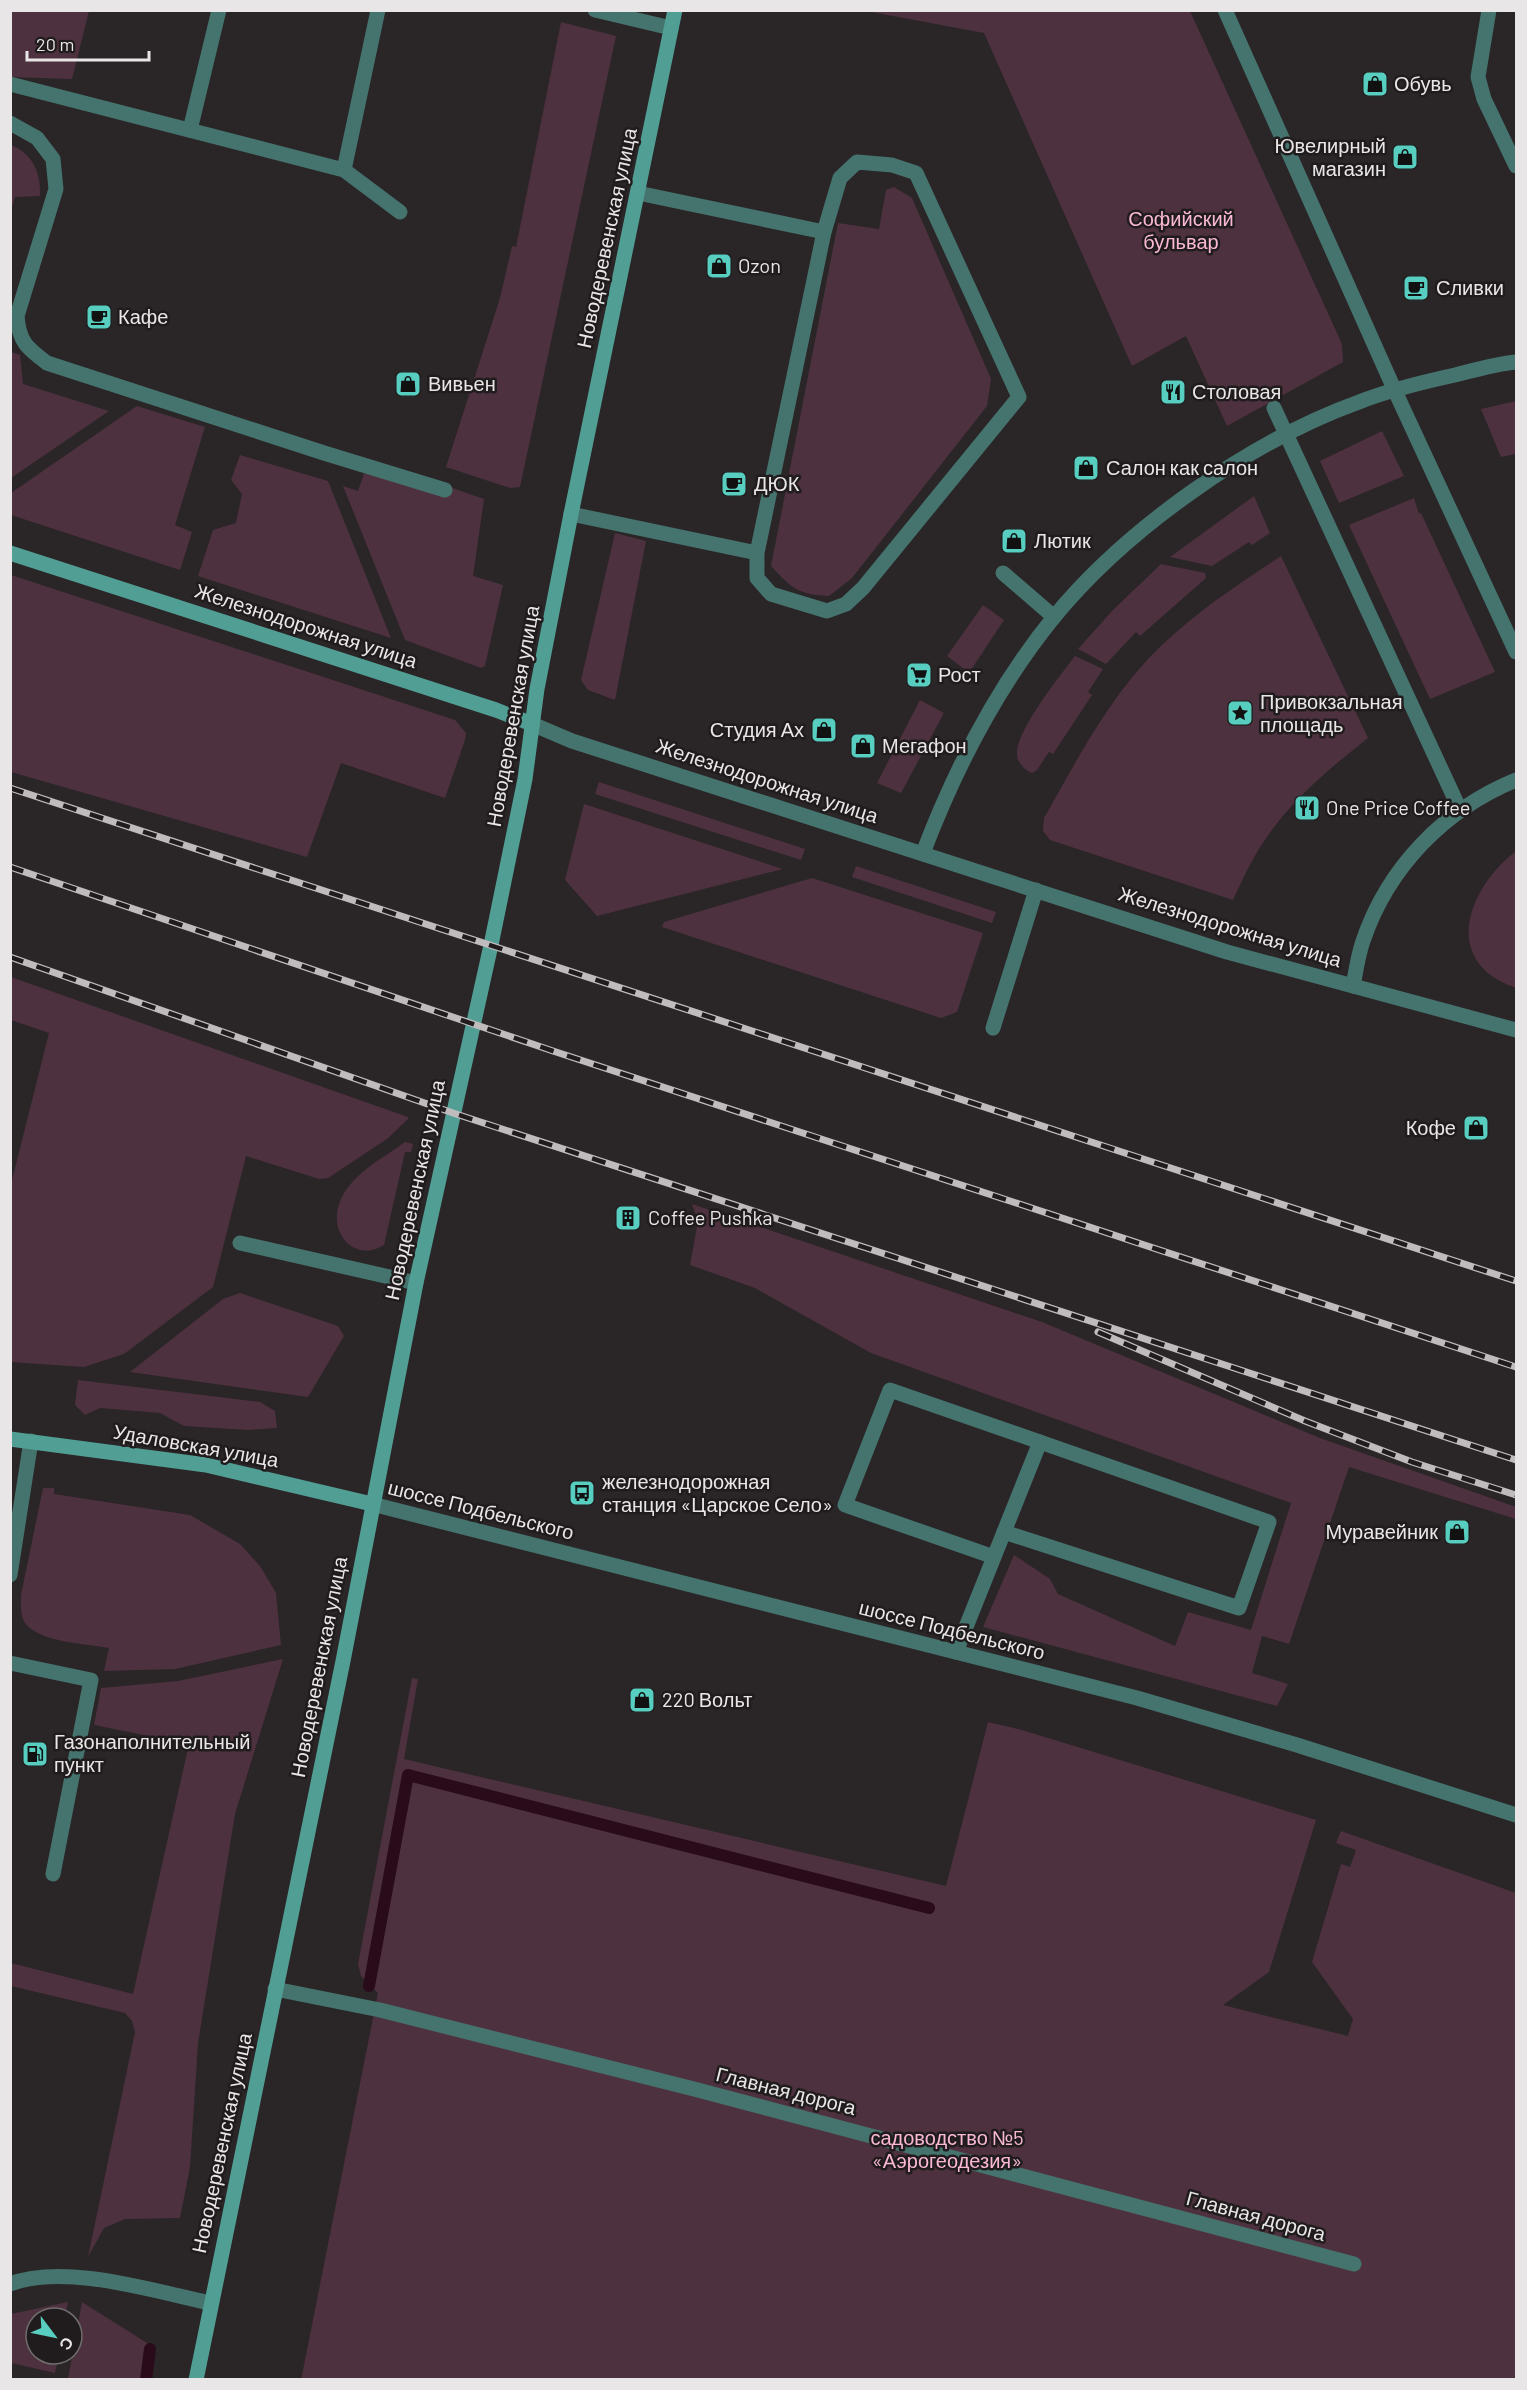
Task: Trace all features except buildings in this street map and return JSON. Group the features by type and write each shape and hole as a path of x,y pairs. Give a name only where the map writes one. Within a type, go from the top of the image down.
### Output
{"main road":[{"name":"Новодеревенская улица","path":"195,2379 343,1661 416,1282 491,945 525,779 532,724 571,514 675,10"},
{"name":"Железнодорожная улица","path":"10,553 496,710 532,724"},
{"name":"Удаловская улица","path":"10,1438 206,1465 372,1504"}],"street":[{"path":"190,129 219,10"},
{"path":"344,170 378,10"},
{"path":"594,10 671,28"},
{"path":"1225,10 1395,391 1516,652"},
{"path":"1489,10 1478,77 1484,99 1516,166"},
{"path":"10,84 344,170 400,212"},
{"path":"10,123 37,138 53,159 56,189 17,316 19,335 30,351 47,363 324,453 445,489"},
{"path":"857,162 892,165 916,173 1019,397 930,512 863,588 846,604 827,611 771,594 757,578 757,553 824,232 840,178 857,162"},
{"path":"638,193 824,232"},
{"path":"923,854 942,804 973,738 1054,617 1120,552 1194,491 1286,435 1358,402 1516,362"},
{"path":"1274,408 1460,810"},
{"path":"571,514 757,553"},
{"path":"1003,573 1054,617"},
{"name":"Железнодорожная улица","path":"532,724 572,741 1227,952 1516,1030"},
{"path":"1353,986 1363,941 1381,899 1406,861 1431,833 1460,810 1494,789 1516,780"},
{"path":"993,1028 1036,890"},
{"path":"240,1243 416,1282"},
{"path":"994,1557 845,1505 890,1390 1269,1522 1239,1608 1004,1532"},
{"path":"10,1575 31,1441"},
{"path":"956,1652 1040,1442"},
{"name":"шоссе Подбельского","path":"372,1504 1137,1698 1297,1745 1516,1815"},
{"path":"10,1663 92,1680 53,1874"},
{"name":"Главная дорога","path":"275,1989 380,2010 671,2084 1354,2264"},
{"path":"10,2284 26,2278 74,2276 210,2303"}],"green space":[{"path":"10,11 89,11 72,79 11,77"},
{"name":"Софийский бульвар","path":"866,11 1190,11 1342,344 1343,362 1227,426 1186,336 1132,366 984,33"},
{"path":"561,22 616,36 520,487 510,488 446,467 500,298 512,246 516,247"},
{"path":"11,145 25,154 34,165 39,180 40,196 15,197 11,211"},
{"path":"894,187 912,198 991,379 987,406 852,578 829,596 810,594 790,585 771,566 838,223 879,229 886,190"},
{"path":"11,352 20,355 23,384 109,411 11,478"},
{"path":"1516,401 1516,454 1501,457 1481,409"},
{"path":"137,406 205,427 175,525 192,532 180,570 11,515 11,493"},
{"path":"1382,431 1404,476 1339,503 1320,461"},
{"path":"240,455 328,481 391,638 198,576 213,530 236,523 242,494 231,480"},
{"path":"369,459 484,499 473,576 503,585 485,666 481,668 405,640 343,486 358,491"},
{"path":"1254,496 1270,533 1252,545 1249,542 1212,566 1170,557"},
{"path":"1414,498 1419,514 1421,513 1495,672 1430,699 1349,525"},
{"path":"615,533 646,541 615,700 588,690 581,680"},
{"path":"1281,556 1368,738 1321,777 1279,821 1253,860 1233,900 1050,840 1043,831 1044,818 1097,726 1128,683 1163,644 1205,608"},
{"path":"1161,564 1205,573 1206,578 1140,636 1136,632 1106,664 1078,649 1113,610"},
{"path":"11,575 455,720 466,733 445,798 341,763 307,857 11,772"},
{"path":"983,605 1004,620 969,673 947,656"},
{"path":"1075,656 1103,669 1088,692 1092,695 1053,754 1049,752 1037,770 1029,772 1018,759 1019,742 1041,702"},
{"path":"920,700 944,713 901,793 877,783"},
{"path":"599,782 805,849 801,860 595,794"},
{"path":"584,804 783,869 597,916 565,880"},
{"path":"1516,851 1516,988 1492,976 1477,961 1470,943 1469,924 1474,904 1485,885"},
{"path":"856,866 996,912 992,923 852,877"},
{"path":"812,878 983,933 957,1012 941,1018 662,927 664,922"},
{"path":"11,977 408,1117 408,1119 387,1139 328,1178 319,1179 246,1156 213,1287 124,1354 84,1367 11,1362 11,1184 49,1033 11,1020"},
{"path":"405,1142 413,1144 411,1152 405,1152 384,1245 373,1250 353,1247 340,1232 337,1221 342,1197 361,1173"},
{"path":"692,1204 1042,1322 1320,1438 1516,1507 1516,1519 1349,1467 1289,1644 1262,1636 1252,1673 1288,1684 1277,1706 983,1627 1014,1555 1050,1579 1058,1594 1175,1646 1188,1612 1251,1630 1291,1503 871,1353 755,1288 690,1265 698,1221"},
{"path":"240,1293 338,1326 344,1336 308,1397 130,1372 223,1299"},
{"path":"78,1380 260,1402 275,1411 277,1428 248,1430 184,1426 160,1413 100,1408 85,1415 75,1405"},
{"path":"43,1488 54,1488 54,1494 190,1515 240,1544 260,1566 276,1593 281,1645 175,1669 104,1671 109,1648 51,1638 31,1629 22,1616 21,1595"},
{"path":"283,1659 235,1814 198,2043 190,2167 180,2218 125,2219 104,2228 88,2257 135,2032 132,2021 125,2013 11,1986 11,1963 133,1994 189,1744 94,1725 101,1688 178,1681"},
{"name":"садоводство №5 «Аэрогеодезия»","path":"412,1678 418,1679 404,1759 946,1886 988,1722 1022,1730 1316,1820 1269,1972 1223,2005 1348,2036 1353,2019 1312,1962 1341,1864 1350,1867 1356,1850 1336,1843 1341,1831 1516,1893 1516,2379 301,2380 378,1993 361,1976 358,1964"},
{"path":"68,2302 67,2306 49,2306"},
{"path":"82,2302 155,2348 151,2379 68,2379 70,2366 84,2366 84,2306 81,2306"},
{"path":"24,2311 24,2366 11,2363 11,2314"},
{"path":"24,2366 56,2366 55,2373"}],"waterway":[{"path":"369,1986 408,1775 929,1908"},
{"path":"146,2380 150,2349"}],"railway":[{"path":"10,788 1516,1281"},
{"path":"10,867 553,1051 1516,1367"},
{"path":"10,957 453,1113 1516,1460"},
{"path":"1098,1332 1305,1421 1412,1462 1516,1495"}],"place":[{"name":"Обувь","path":"1375,84"},
{"name":"Ювелирный магазин","path":"1405,157"},
{"name":"Ozon","path":"719,266"},
{"name":"Сливки","path":"1416,288"},
{"name":"Кафе","path":"99,317"},
{"name":"Вивьен","path":"408,384"},
{"name":"Столовая","path":"1173,392"},
{"name":"Салон как салон","path":"1086,468"},
{"name":"ДЮК","path":"734,484"},
{"name":"Лютик","path":"1014,541"},
{"name":"Рост","path":"919,675"},
{"name":"Привокзальная площадь","path":"1240,713"},
{"name":"Студия Ах","path":"824,730"},
{"name":"Мегафон","path":"863,746"},
{"name":"One Price Coffee","path":"1307,808"},
{"name":"Кофе","path":"1476,1128"},
{"name":"Coffee Pushka","path":"628,1218"},
{"name":"железнодорожная станция «Царское Село»","path":"582,1493"},
{"name":"Муравейник","path":"1457,1532"},
{"name":"220 Вольт","path":"642,1700"},
{"name":"Газонаполнительный пункт","path":"35,1754"}]}
